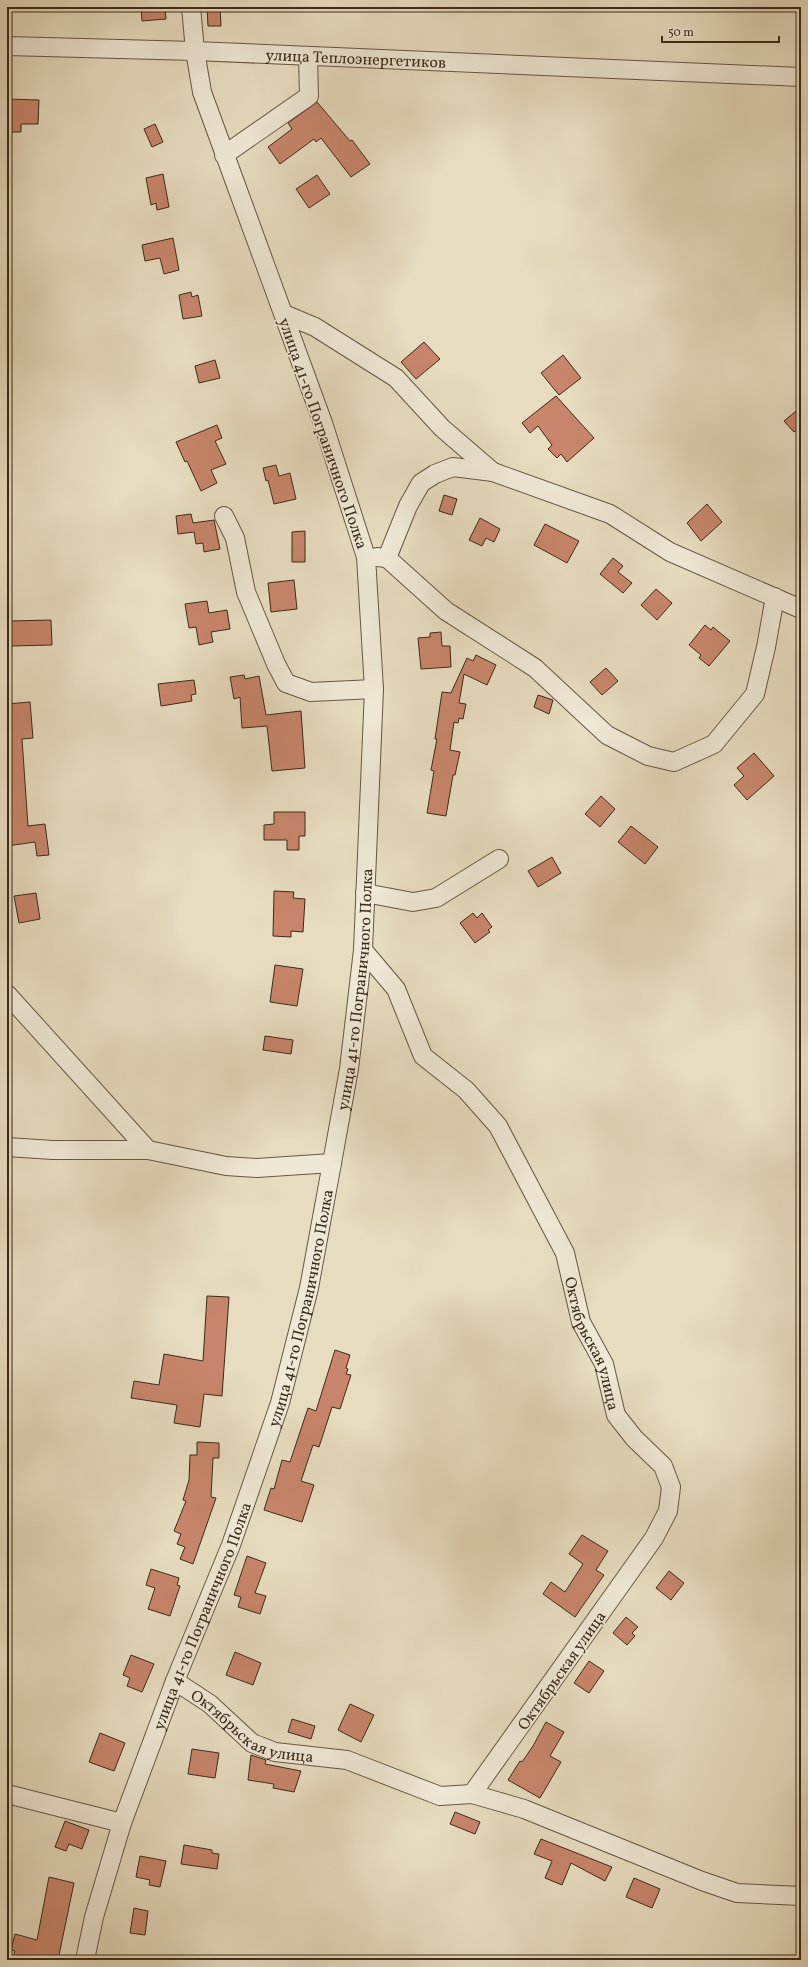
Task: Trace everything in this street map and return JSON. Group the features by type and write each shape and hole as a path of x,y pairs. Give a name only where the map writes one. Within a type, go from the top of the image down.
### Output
{"street":[{"name":"улица 41-го Пограничного Полка","path":"85,1960 94,1918 122,1823 175,1681 231,1545 280,1403 308,1288 332,1163 349,1069 363,950 374,689 366,557 326,430 202,92 195,51 191,7"},
{"name":"улица Теплоэнергетиков","path":"7,46 195,51 801,76"},
{"path":"224,155 309,96 308,56"},
{"path":"284,314 315,327 396,378 442,428 493,472"},
{"path":"387,558 408,506 421,483 436,474 453,467 493,472 610,514 670,552 801,609"},
{"path":"224,516 234,538 246,592 276,664 286,683 311,692 374,689"},
{"path":"366,557 387,558 446,612 536,668 607,735 648,756 674,762 714,744 755,694 766,647 775,597"},
{"path":"365,893 413,902 436,898 499,859"},
{"name":"Октябрьская улица","path":"363,950 396,988 423,1056 466,1090 498,1126 565,1253 581,1322 604,1364 616,1415 634,1438 663,1466 671,1487 668,1511 654,1538 472,1794"},
{"path":"7,994 148,1150"},
{"path":"7,1147 52,1150 148,1150 226,1166 257,1168 332,1163"},
{"name":"Октябрьская улица","path":"175,1681 210,1704 252,1743 275,1752 347,1760 440,1796 472,1794 524,1809 702,1881 737,1893 801,1896"},
{"path":"7,1794 122,1823"}],"building":[{"path":"141,7 165,7 166,19 142,21"},
{"path":"207,7 220,7 221,26 208,26"},
{"path":"7,99 39,100 38,124 21,124 21,132 7,132"},
{"path":"317,102 350,141 352,140 370,164 351,177 321,138 316,142 314,139 280,164 268,147 292,129 288,123"},
{"path":"155,124 163,142 152,147 144,129"},
{"path":"163,174 169,207 157,210 156,203 151,205 146,178"},
{"path":"317,175 330,194 309,208 296,189"},
{"path":"173,238 179,270 164,274 160,258 145,261 142,245"},
{"path":"191,292 192,297 198,295 202,316 183,319 179,295"},
{"path":"424,342 440,359 416,379 401,362"},
{"path":"563,355 581,378 559,395 541,373"},
{"path":"215,360 220,378 199,383 195,366"},
{"path":"556,396 594,438 567,462 561,454 557,458 548,449 552,445 538,426 530,433 522,423"},
{"path":"801,407 801,427 794,432 784,421"},
{"path":"217,425 222,438 215,441 226,464 211,470 217,483 201,491 176,442"},
{"path":"276,465 279,476 290,473 296,499 274,504 268,480 266,481 263,468"},
{"path":"444,495 457,499 452,515 439,511"},
{"path":"707,504 722,522 701,541 687,523"},
{"path":"191,514 193,523 214,520 220,549 204,552 203,543 196,544 194,532 178,534 176,516"},
{"path":"480,518 500,529 494,542 486,538 482,546 469,540"},
{"path":"545,524 579,541 567,563 534,545"},
{"path":"305,531 305,562 292,562 292,532"},
{"path":"613,558 623,566 618,572 632,583 623,593 600,574"},
{"path":"294,580 297,609 271,612 268,583"},
{"path":"656,589 672,603 657,620 641,605"},
{"path":"207,601 209,613 227,610 230,629 211,632 213,642 199,645 196,627 189,628 185,604"},
{"path":"51,620 52,645 10,646 9,621"},
{"path":"705,625 711,630 713,627 730,641 709,666 699,658 701,655 689,645"},
{"path":"441,632 442,646 450,646 451,667 421,669 418,638 430,637 430,633"},
{"path":"476,655 496,665 487,685 464,674 459,703 466,704 463,719 459,718 458,723 454,722 450,750 460,752 455,775 453,775 446,816 427,813 434,771 431,770 437,739 435,739 442,692 451,693 467,658 473,661"},
{"path":"606,668 618,681 602,695 590,682"},
{"path":"244,675 245,679 259,676 266,715 301,711 305,768 272,771 267,726 242,728 240,697 234,699 230,677"},
{"path":"194,680 196,694 191,695 192,701 161,706 158,684"},
{"path":"538,695 553,700 549,714 534,707"},
{"path":"30,702 33,738 22,739 28,826 45,824 49,855 37,856 35,842 7,846 7,704"},
{"path":"754,753 774,776 747,800 734,785 744,776 737,768"},
{"path":"601,796 615,809 600,827 585,814"},
{"path":"274,812 305,812 305,836 299,836 299,850 287,850 287,840 264,840 264,825 274,824"},
{"path":"631,826 658,847 645,864 618,842"},
{"path":"552,857 561,873 538,887 528,871"},
{"path":"274,891 294,892 293,898 305,899 303,932 291,931 291,937 273,936"},
{"path":"36,893 40,919 19,923 14,896"},
{"path":"473,913 477,918 482,913 492,927 488,930 490,932 475,943 460,923"},
{"path":"275,965 303,969 297,1006 270,1002"},
{"path":"265,1036 293,1040 291,1054 263,1050"},
{"path":"207,1296 229,1297 222,1396 204,1394 200,1427 174,1423 177,1405 131,1398 134,1381 159,1385 164,1354 203,1361"},
{"path":"335,1350 350,1355 346,1368 348,1369 346,1374 351,1375 340,1409 332,1407 319,1447 313,1445 301,1481 314,1485 302,1522 264,1510 271,1488 274,1489 282,1460 290,1462 308,1408 316,1411"},
{"path":"197,1442 219,1443 219,1458 213,1458 211,1497 216,1498 193,1564 180,1559 185,1547 177,1544 181,1534 174,1531 186,1501 183,1500 189,1480 190,1455 197,1455"},
{"path":"582,1535 608,1551 596,1570 604,1575 575,1617 543,1594 551,1582 565,1592 583,1564 569,1554"},
{"path":"247,1556 266,1563 255,1593 266,1596 260,1614 238,1607 241,1597 234,1595"},
{"path":"151,1569 179,1578 177,1585 180,1586 170,1616 148,1609 155,1588 146,1585"},
{"path":"669,1571 684,1583 671,1600 656,1588"},
{"path":"626,1617 638,1627 632,1633 635,1636 627,1645 613,1633"},
{"path":"235,1652 261,1663 253,1685 226,1675"},
{"path":"131,1655 154,1664 142,1692 127,1686 130,1678 123,1675"},
{"path":"589,1661 604,1671 589,1693 574,1683"},
{"path":"350,1704 374,1715 361,1742 338,1730"},
{"path":"292,1719 315,1726 311,1739 288,1732"},
{"path":"546,1722 564,1732 550,1756 561,1762 540,1798 508,1780 520,1761 522,1762 533,1746"},
{"path":"100,1733 125,1743 114,1771 89,1762"},
{"path":"192,1749 219,1753 215,1778 188,1774"},
{"path":"251,1755 266,1760 265,1764 301,1771 294,1792 273,1788 274,1784 248,1780"},
{"path":"455,1812 480,1822 475,1834 450,1824"},
{"path":"65,1821 89,1830 82,1849 69,1844 66,1851 55,1847"},
{"path":"541,1839 612,1867 605,1881 571,1863 562,1885 545,1878 552,1861 534,1854"},
{"path":"184,1845 212,1850 212,1853 219,1854 217,1869 181,1864"},
{"path":"140,1856 166,1861 160,1887 149,1885 150,1880 136,1877"},
{"path":"49,1877 74,1883 58,1960 12,1960 15,1951 11,1950 15,1934 37,1940"},
{"path":"634,1878 660,1889 652,1908 626,1897"},
{"path":"134,1908 148,1911 145,1935 130,1933"}]}
